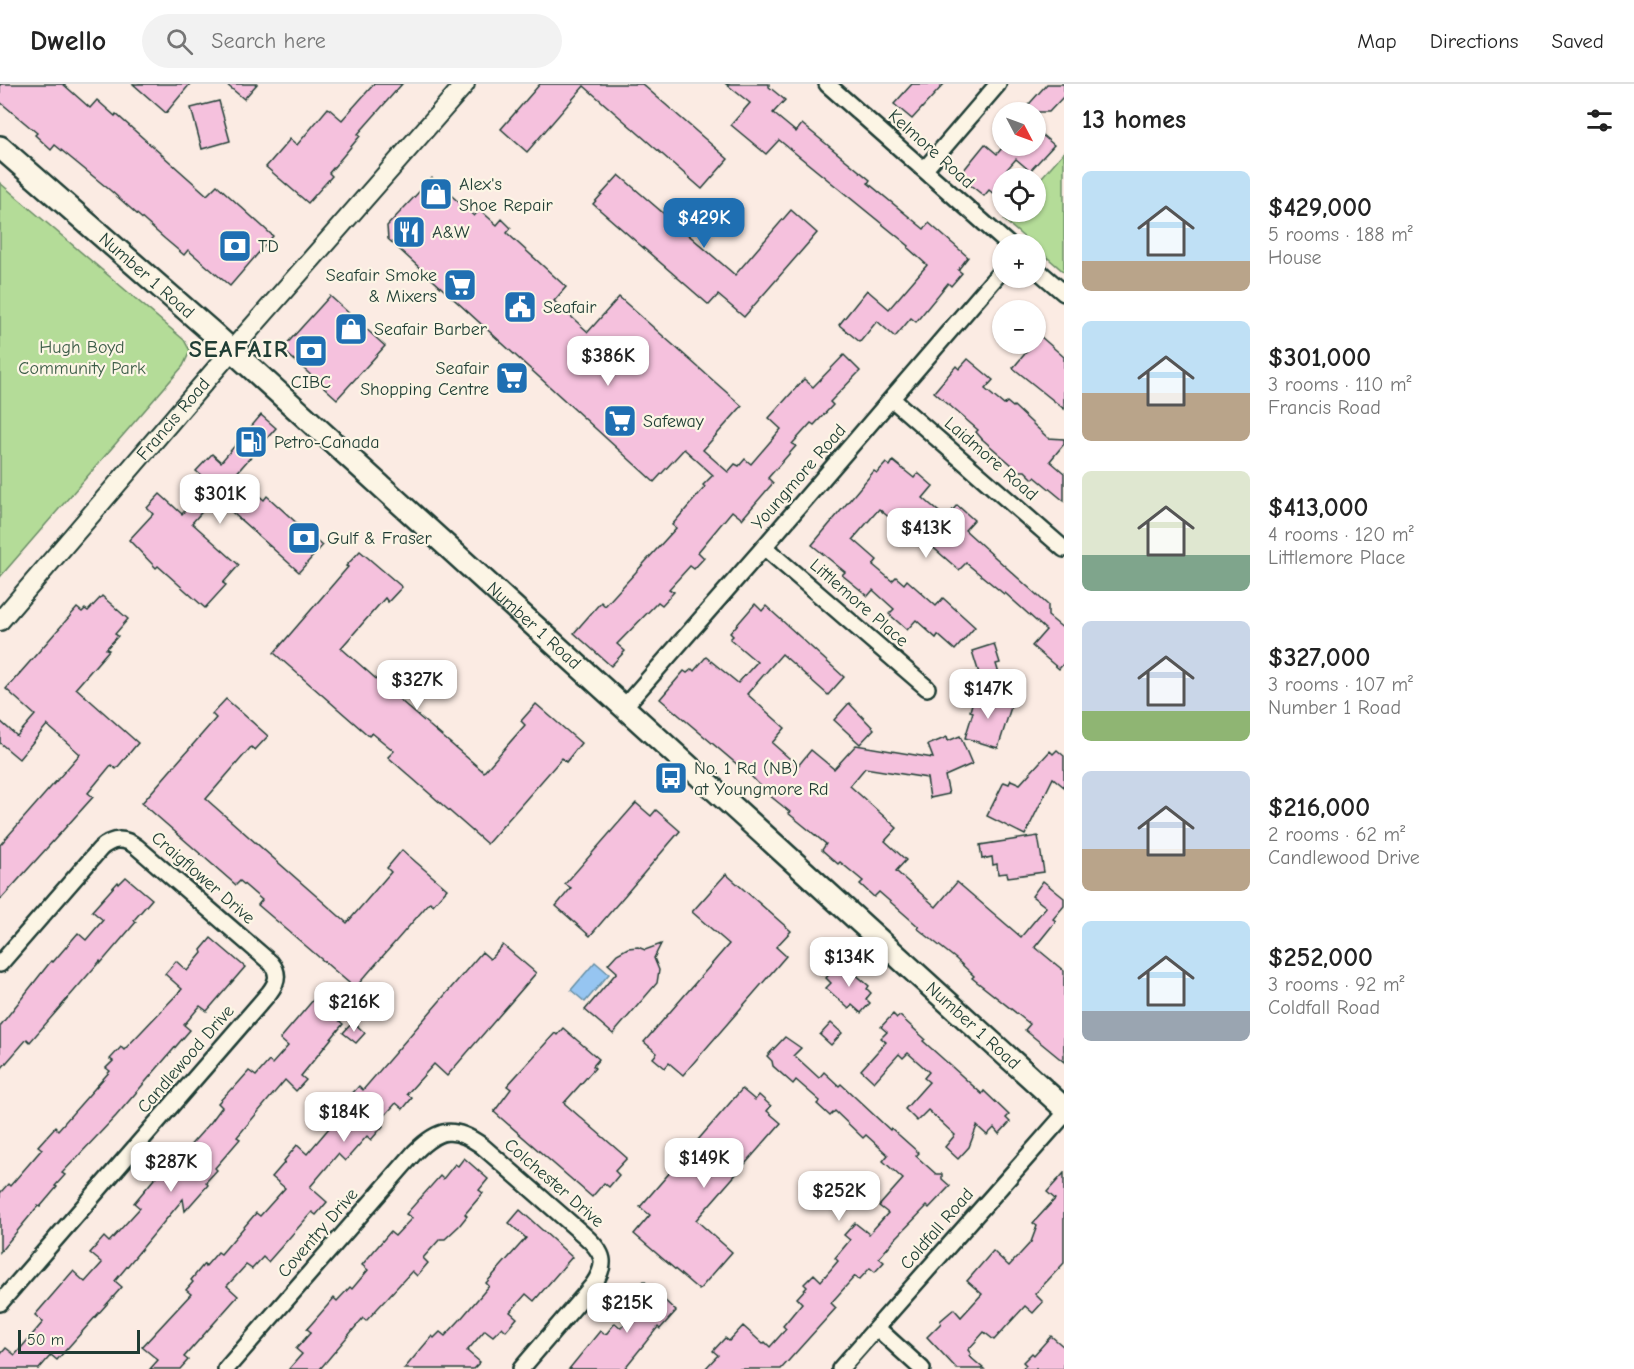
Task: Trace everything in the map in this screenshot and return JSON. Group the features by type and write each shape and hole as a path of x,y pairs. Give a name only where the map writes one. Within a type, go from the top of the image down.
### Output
{"main road":[{"name":"Number 1 Road","path":"0,147 232,350 1064,1108"}],"street":[{"name":"Francis Road","path":"0,621 232,350 465,84"},
{"name":"Kelmore Road","path":"827,84 997,234"},
{"path":"925,169 998,84"},
{"path":"1046,277 1064,293"},
{"name":"Youngmore Road","path":"624,706 992,282"},
{"name":"Laidmore Road","path":"892,399 1064,549"},
{"name":"Littlemore Place","path":"764,547 927,688"},
{"name":"Craigflower Drive","path":"0,964 100,849 111,841 120,840 132,843 146,854 272,963 277,975"},
{"name":"Candlewood Drive","path":"0,1303 269,993 275,985 277,975"},
{"name":"Coldfall Road","path":"840,1369 1064,1115"},
{"name":"Coventry Drive","path":"226,1369 415,1152 427,1140 446,1131"},
{"name":"Colchester Drive","path":"446,1131 470,1137 585,1236 601,1255 603,1263 600,1274 593,1285 521,1369"},
{"path":"877,1328 922,1369"}],"green space":[{"path":"1064,152 1064,272 1046,256 1046,234 1020,234 1006,222 1046,222 1046,172"},
{"name":"Hugh Boyd Community Park","path":"0,183 184,340 190,351 183,366 0,577"}],"water":[{"path":"595,962 609,974 585,1002 571,990"}],"building":[{"path":"0,84 63,84 90,108 97,100 115,116 116,114 207,195 217,185 273,236 230,286 188,250 184,255 55,145 51,150 35,135 37,133 0,102"},
{"path":"133,84 190,84 166,113"},
{"path":"226,84 257,84 244,99"},
{"path":"374,84 402,84 358,134 360,136 329,173 332,176 308,203 266,167 290,139 297,145 328,108 342,120"},
{"path":"540,84 642,84 728,159 702,189 584,86 527,152 501,129"},
{"path":"726,84 769,84 769,87 785,100 773,113 796,132 802,124 870,180 868,183 924,229 929,223 968,257 958,270 962,273 951,286 948,283 916,322 911,318 895,337 877,321 860,342 839,325 867,290 889,309 927,265 908,248 909,246 779,140 766,154 731,125 750,103"},
{"path":"912,84 944,84 912,119 894,104"},
{"path":"1047,84 1064,84 1064,96 1049,112 1046,112 1046,102 1031,102"},
{"path":"219,101 230,141 202,149 191,108"},
{"path":"1046,138 1054,145 1046,154"},
{"path":"985,144 992,150 992,156 1044,156 1033,168 1026,168 1016,159 1008,168 992,168 992,193 989,190 984,196 959,176"},
{"path":"619,175 735,275 791,210 817,233 744,317 718,295 709,305 593,204"},
{"path":"432,178 474,216 480,210 497,225 502,219 511,228 507,233 566,287 554,301 588,332 619,297 742,406 703,450 728,472 735,464 739,466 745,459 751,464 781,429 769,418 804,379 813,387 844,355 860,371 830,402 833,405 814,425 811,423 792,444 796,446 768,478 773,483 742,519 732,511 698,552 704,558 694,569 690,566 669,589 674,592 662,605 658,602 617,644 625,651 611,666 574,633 601,602 605,606 676,528 672,525 713,475 684,449 654,482 388,239 387,226"},
{"path":"330,296 385,346 337,399 282,349"},
{"path":"1046,341 1064,357 1064,409 1013,368 1025,354 1046,354"},
{"path":"968,359 993,380 985,389 1004,405 1007,402 1014,406 1048,438 1064,439 1064,444 1050,461 1064,473 1064,501 1035,477 1033,479 1025,471 1019,471 982,439 976,432 978,430 934,392 956,366 959,369"},
{"path":"261,415 276,428 235,475 264,500 267,496 322,546 299,572 215,497 192,523 239,565 223,583 226,585 205,608 158,566 156,568 129,540 153,514 147,508 160,494 182,514 210,483 196,471 212,454 221,462"},
{"path":"893,461 914,478 918,473 933,486 923,498 946,518 957,505 974,520 965,530 1048,605 1048,616 1064,629 1064,663 1059,669 1032,646 1046,630 1005,593 966,563 959,570 921,537 917,541 879,509 853,539 877,560 873,565 892,581 896,577 904,584 907,580 936,606 943,598 975,627 955,650 938,635 936,638 916,620 907,630 889,614 894,609 873,590 868,596 842,575 845,572 812,545 874,471 877,473 886,463 890,466"},
{"path":"360,551 402,587 388,602 385,598 341,648 416,714 484,772 525,725 521,721 536,704 581,743 566,762 562,758 487,844 388,757 394,751 372,733 369,736 274,653"},
{"path":"102,596 128,619 115,634 118,636 106,649 109,650 76,688 138,743 116,769 111,765 88,793 93,797 0,900 0,845 80,754 47,725 19,759 0,743 0,721 17,736 35,715 6,689 77,608 82,612 85,609 88,611"},
{"path":"755,604 762,611 766,606 844,677 828,695 782,654 747,694 785,728 772,743 798,766 811,750 834,769 856,745 933,758 928,745 947,737 948,741 960,736 972,764 945,776 949,794 930,798 927,778 865,768 850,786 897,828 885,841 906,860 896,871 936,907 957,882 1021,937 1046,907 1032,896 1043,881 1064,898 1064,906 1053,919 1056,921 1035,947 1064,971 1064,1062 1025,1030 1030,1024 972,978 974,976 956,959 917,928 919,927 879,892 874,897 860,884 863,881 822,850 826,844 660,699 684,671 687,673 692,669 694,671 706,657 738,683 757,662 730,639 733,636 730,633"},
{"path":"994,644 1000,663 996,664 1000,677 982,683 972,651"},
{"path":"975,693 1012,704 998,748 965,738 973,712 970,711"},
{"path":"226,699 268,736 255,750 251,747 206,799 347,923 391,872 387,868 402,850 447,889 433,905 430,902 355,988 258,905 262,900 240,881 236,885 142,803 216,718 212,714"},
{"path":"849,703 874,729 860,744 834,720"},
{"path":"1057,750 1064,756 1064,787 1053,778 1025,835 987,816 1004,782 1009,784 1011,780 1020,784 1050,751 1053,754"},
{"path":"636,803 651,816 656,810 680,831 590,936 556,906 571,888 565,884"},
{"path":"1038,836 1044,872 1008,877 1007,873 998,874 997,864 993,865 992,857 982,859 980,845"},
{"path":"726,874 791,931 776,947 786,956 683,1075 669,1063 665,1068 653,1058 657,1053 644,1042 729,944 692,912"},
{"path":"126,877 152,899 134,920 136,922 101,963 100,961 30,1042 27,1039 0,1070 0,1026 51,961 53,962 78,933 86,940 103,920 92,911 118,882 119,884"},
{"path":"211,938 245,967 207,1011 200,1006 184,1025 190,1030 116,1116 62,1173 65,1175 55,1186 57,1187 0,1252 0,1193 8,1184 10,1186 42,1149 38,1146 55,1127 58,1130 110,1071 106,1068 113,1061 110,1059 121,1047 124,1050 182,989 165,974 176,961 187,971"},
{"path":"661,944 654,958 659,970 657,983 613,1034 585,1010 617,972 608,964 617,954 628,948 638,947 645,950"},
{"path":"503,945 536,973 447,1076 434,1064 407,1094 412,1098 403,1109 396,1103 379,1122 383,1126 371,1140 367,1136 345,1161 338,1154 310,1187 327,1202 316,1215 312,1212 268,1262 263,1257 252,1269 246,1265 227,1286 238,1296 184,1357 188,1360 180,1369 150,1369 158,1360 142,1347 191,1294 186,1290 204,1264 205,1267 218,1252 221,1254 256,1213 260,1216 285,1188 272,1177 297,1145 307,1154 341,1114 337,1110 359,1086 363,1090 482,952 490,959"},
{"path":"838,964 843,969 846,966 869,986 867,989 871,993 866,999 870,1003 861,1013 852,1005 849,1009 826,988 831,983 826,978"},
{"path":"314,999 343,1024 301,1076 306,1080 296,1091 285,1080 237,1137 240,1139 215,1168 217,1170 206,1182 208,1185 185,1211 183,1199 115,1281 122,1287 57,1360 51,1355 39,1369 0,1369 0,1355 6,1348 15,1355 43,1322 35,1315 73,1271 85,1282 102,1263 90,1253 104,1237 109,1242 140,1208 134,1203 174,1155 178,1159 211,1122 222,1107 218,1103 249,1071 256,1076 269,1061 272,1064 288,1046 280,1039"},
{"path":"893,1014 897,1018 900,1016 925,1039 923,1041 982,1094 984,1091 1009,1115 1006,1118 1010,1122 999,1134 994,1128 987,1135 977,1126 969,1147 958,1159 945,1147 955,1135 928,1110 917,1121 905,1109 929,1082 924,1078 929,1072 908,1053 903,1058 899,1054 874,1082 861,1070 886,1042 881,1038 887,1032 881,1027"},
{"path":"353,1022 365,1033 356,1043 343,1033"},
{"path":"831,1023 842,1033 831,1045 820,1035"},
{"path":"563,1028 599,1059 593,1066 595,1068 564,1103 627,1158 615,1171 619,1175 609,1187 604,1183 592,1197 494,1112 511,1089 507,1086 555,1033 557,1035"},
{"path":"785,1037 801,1048 794,1055 819,1078 824,1072 839,1086 841,1084 890,1130 891,1128 919,1153 916,1156 936,1174 942,1174 942,1179 950,1186 895,1239 879,1258 884,1262 875,1272 870,1268 859,1280 855,1276 831,1303 836,1308 781,1369 705,1369 718,1355 713,1351 725,1338 729,1341 743,1326 763,1344 765,1342 770,1347 786,1329 783,1326 802,1303 797,1298 807,1287 804,1284 814,1274 821,1281 838,1261 835,1258 850,1240 844,1235 855,1223 869,1234 888,1213 879,1206 903,1179 883,1161 888,1155 866,1135 863,1138 835,1111 830,1116 817,1104 820,1101 796,1080 793,1084 773,1066 767,1056"},
{"path":"742,1089 755,1100 759,1095 771,1106 767,1111 781,1123 696,1220 732,1252 699,1290 634,1234 650,1215 640,1207"},
{"path":"464,1158 488,1179 479,1190 483,1193 465,1214 467,1216 459,1226 445,1239 440,1239 423,1258 428,1263 417,1276 412,1271 366,1321 363,1318 320,1369 289,1369 302,1354 296,1349 311,1332 307,1329 334,1298 337,1301 350,1287 352,1289 368,1270 362,1265 390,1232 395,1236 412,1218 406,1214 440,1176 443,1179 455,1164 458,1166"},
{"path":"1064,1173 1064,1263 1035,1294 1043,1302 1033,1313 1025,1306 994,1340 984,1332 968,1350 971,1354 969,1356 984,1369 957,1369 927,1337 954,1309 961,1317 982,1294 967,1281 993,1251 1009,1266 1031,1242 1037,1226 1033,1223 1055,1199 1047,1192"},
{"path":"520,1210 572,1257 534,1301 526,1294 510,1312 517,1318 506,1331 502,1327 493,1336 485,1330 467,1351 480,1362 473,1369 404,1369 432,1336 434,1338 440,1332 445,1336 459,1321 489,1286 486,1283 526,1238 509,1223"},
{"path":"644,1281 676,1311 660,1329 658,1327 624,1369 569,1369 600,1331 607,1333 615,1323 621,1328 641,1305 631,1296"},
{"path":"1051,1336 1064,1347 1064,1369 1022,1369 1026,1365 1023,1362 1032,1353 1034,1355"}],"place":[{"name":"Alex's Shoe Repair","path":"436,194"},
{"name":"A&W","path":"409,232"},
{"name":"TD","path":"235,246"},
{"name":"Seafair Smoke & Mixers","path":"460,285"},
{"name":"Seafair","path":"520,307"},
{"name":"Seafair Barber","path":"351,329"},
{"name":"CIBC","path":"311,351"},
{"name":"Seafair Shopping Centre","path":"512,378"},
{"name":"Safeway","path":"620,421"},
{"name":"Petro-Canada","path":"251,442"},
{"name":"Gulf & Fraser","path":"304,538"},
{"name":"No. 1 Rd (NB) at Youngmore Rd","path":"671,778"}],"district":[{"name":"SEAFAIR","path":"239,349"}]}
